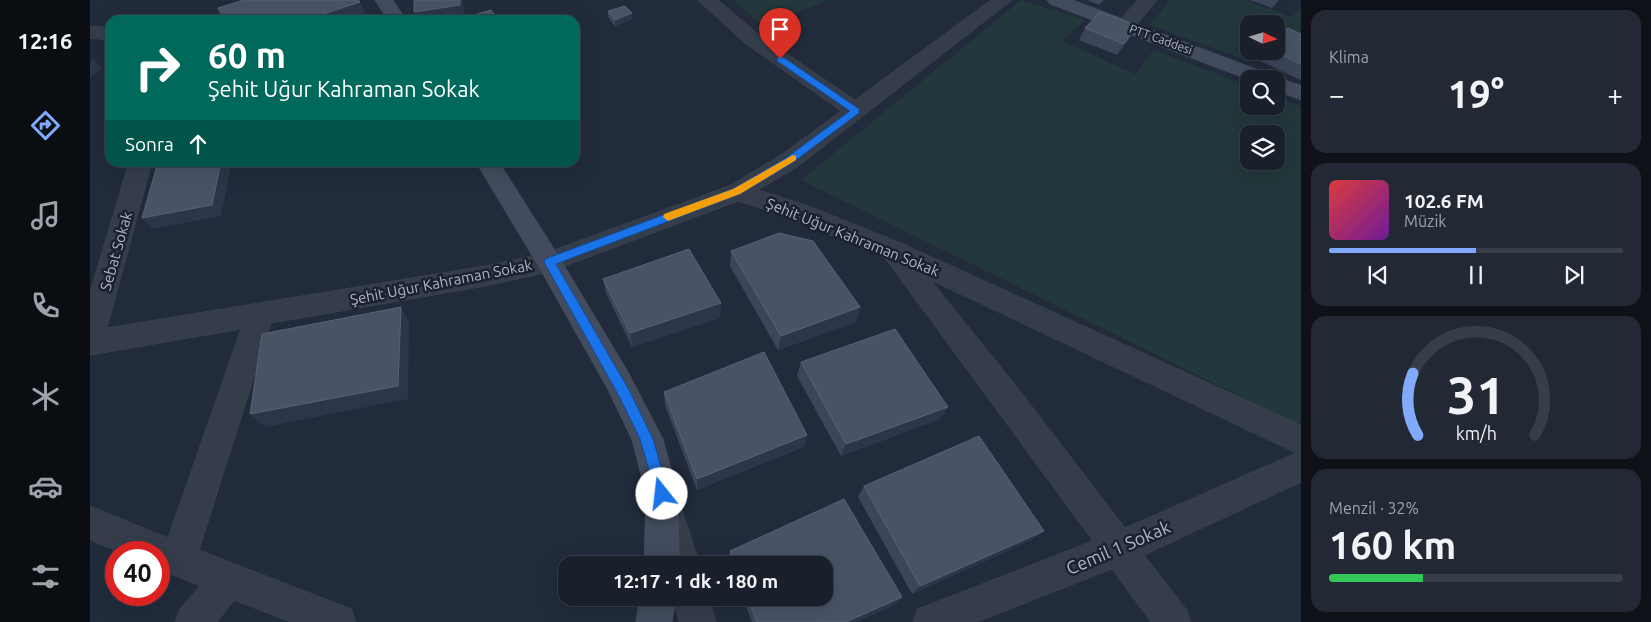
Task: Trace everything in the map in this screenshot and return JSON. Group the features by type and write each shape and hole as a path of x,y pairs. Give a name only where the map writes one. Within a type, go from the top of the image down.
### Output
{"street":[{"path":"236,15 284,0"},
{"path":"384,0 394,15"},
{"path":"707,0 752,39 856,111"},
{"path":"737,192 789,161 1003,0"},
{"name":"PTT Caddesi","path":"1056,0 1241,70"},
{"path":"1125,26 1148,0"},
{"path":"90,32 105,34"},
{"path":"1285,87 1301,93"},
{"name":"Sebat Sokak","path":"90,340 140,167"},
{"path":"489,167 549,262 622,387 646,439 679,556"},
{"name":"Şehit Uğur Kahraman Sokak","path":"90,344 485,276 549,262 737,192 797,211 892,250 1301,440"},
{"path":"892,250 1013,406 1173,622"},
{"path":"178,560 260,315"},
{"name":"Cemil 1 Sokak","path":"931,622 1118,549 1301,466"},
{"path":"662,494 662,556"},
{"path":"90,523 228,580 338,622"},
{"path":"193,622 228,580"},
{"path":"654,622 657,606"},
{"path":"693,606 698,622"}],"green space":[{"path":"734,0 829,0 762,26"},
{"path":"1021,0 1085,20 1062,41 1135,74 1154,50 1240,83 1240,115 1285,115 1285,100 1301,106 1301,421 1295,423 801,180"},
{"path":"1170,0 1246,0 1291,17 1301,8 1301,46 1285,39 1285,15 1240,15 1240,58 1150,25"}],"building":[{"path":"244,0 358,0 360,2 320,15 222,15 218,8"},
{"path":"414,0 460,0 460,5 414,12"},
{"path":"625,6 632,13 615,20 608,11"},
{"path":"491,10 494,15 474,15"},
{"path":"1100,12 1137,26 1124,44 1085,28"},
{"path":"1288,28 1301,34 1301,64 1285,57 1285,30"},
{"path":"157,167 220,167 212,205 142,218"},
{"path":"779,233 813,241 860,307 781,336 731,251"},
{"path":"689,249 721,303 630,333 603,279"},
{"path":"401,307 398,386 250,414 262,334"},
{"path":"895,329 948,407 846,444 801,362"},
{"path":"764,352 807,435 697,479 664,392"},
{"path":"979,436 1044,531 920,586 864,486"},
{"path":"844,499 902,597 846,622 757,622 751,606 833,606 833,556 732,556 730,551"}],"slow traffic":[{"path":"668,217 737,192 793,158"}],"route":[{"path":"662,494 646,439 625,394 549,262 737,192 789,161 856,111 780,59"}]}
